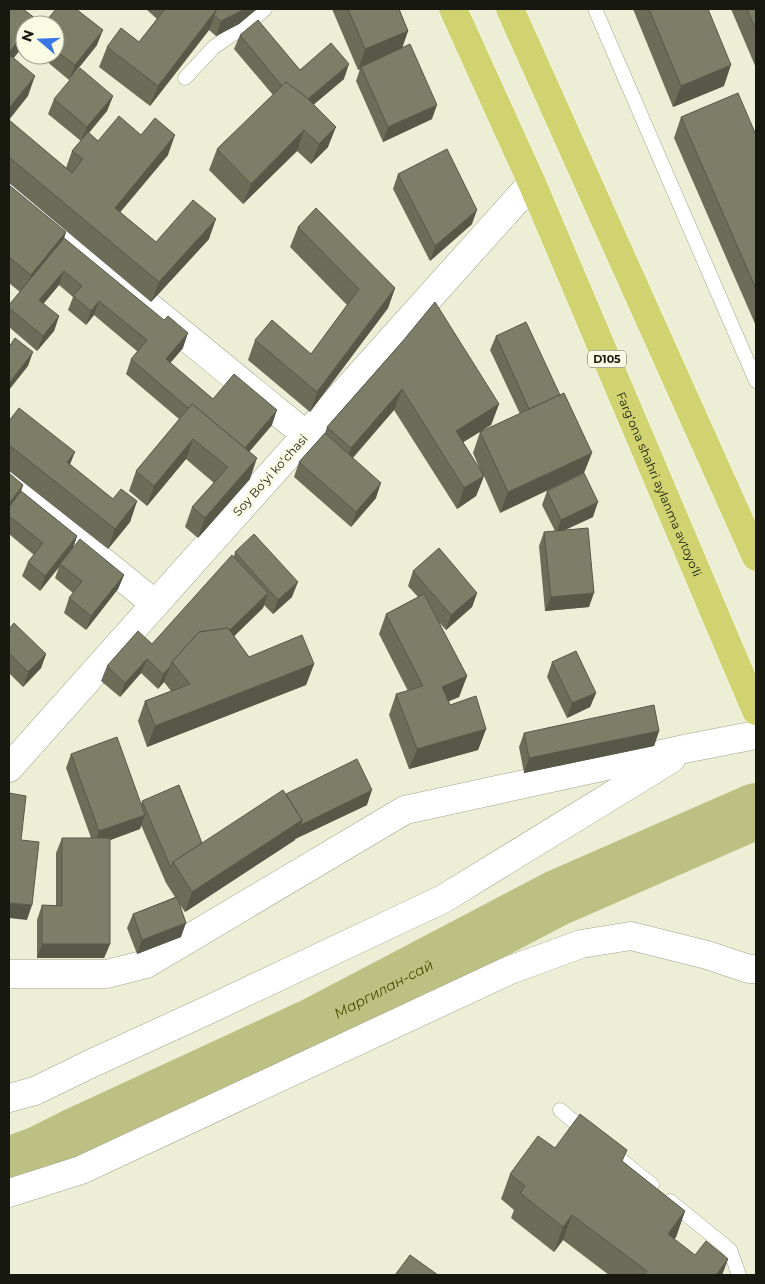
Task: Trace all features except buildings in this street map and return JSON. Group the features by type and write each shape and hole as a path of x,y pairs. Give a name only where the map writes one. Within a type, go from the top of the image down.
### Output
{"highway":[{"name":"Farg‘ona shahri aylanma avtoyo‘li","path":"453,9 532,183 756,710"},
{"path":"510,9 756,557"}],"street":[{"name":"Soy Boʻyi koʻchasi","path":"9,768 532,183"},
{"path":"9,192 306,434"},
{"path":"9,485 155,604"},
{"path":"9,974 107,974 146,964 405,810 756,735"},
{"path":"9,1098 35,1091 442,899 689,748"},
{"path":"9,1193 81,1170 510,970 581,944 631,936 707,955 749,969 756,969"}],"lane":[{"path":"185,78 214,47 249,23 265,9"},
{"path":"595,9 756,380"},
{"path":"560,1110 730,1250 739,1275"}],"waterway":[{"name":"Маргилан-сай","path":"9,1165 39,1154 313,1026 557,898 756,811"}]}
